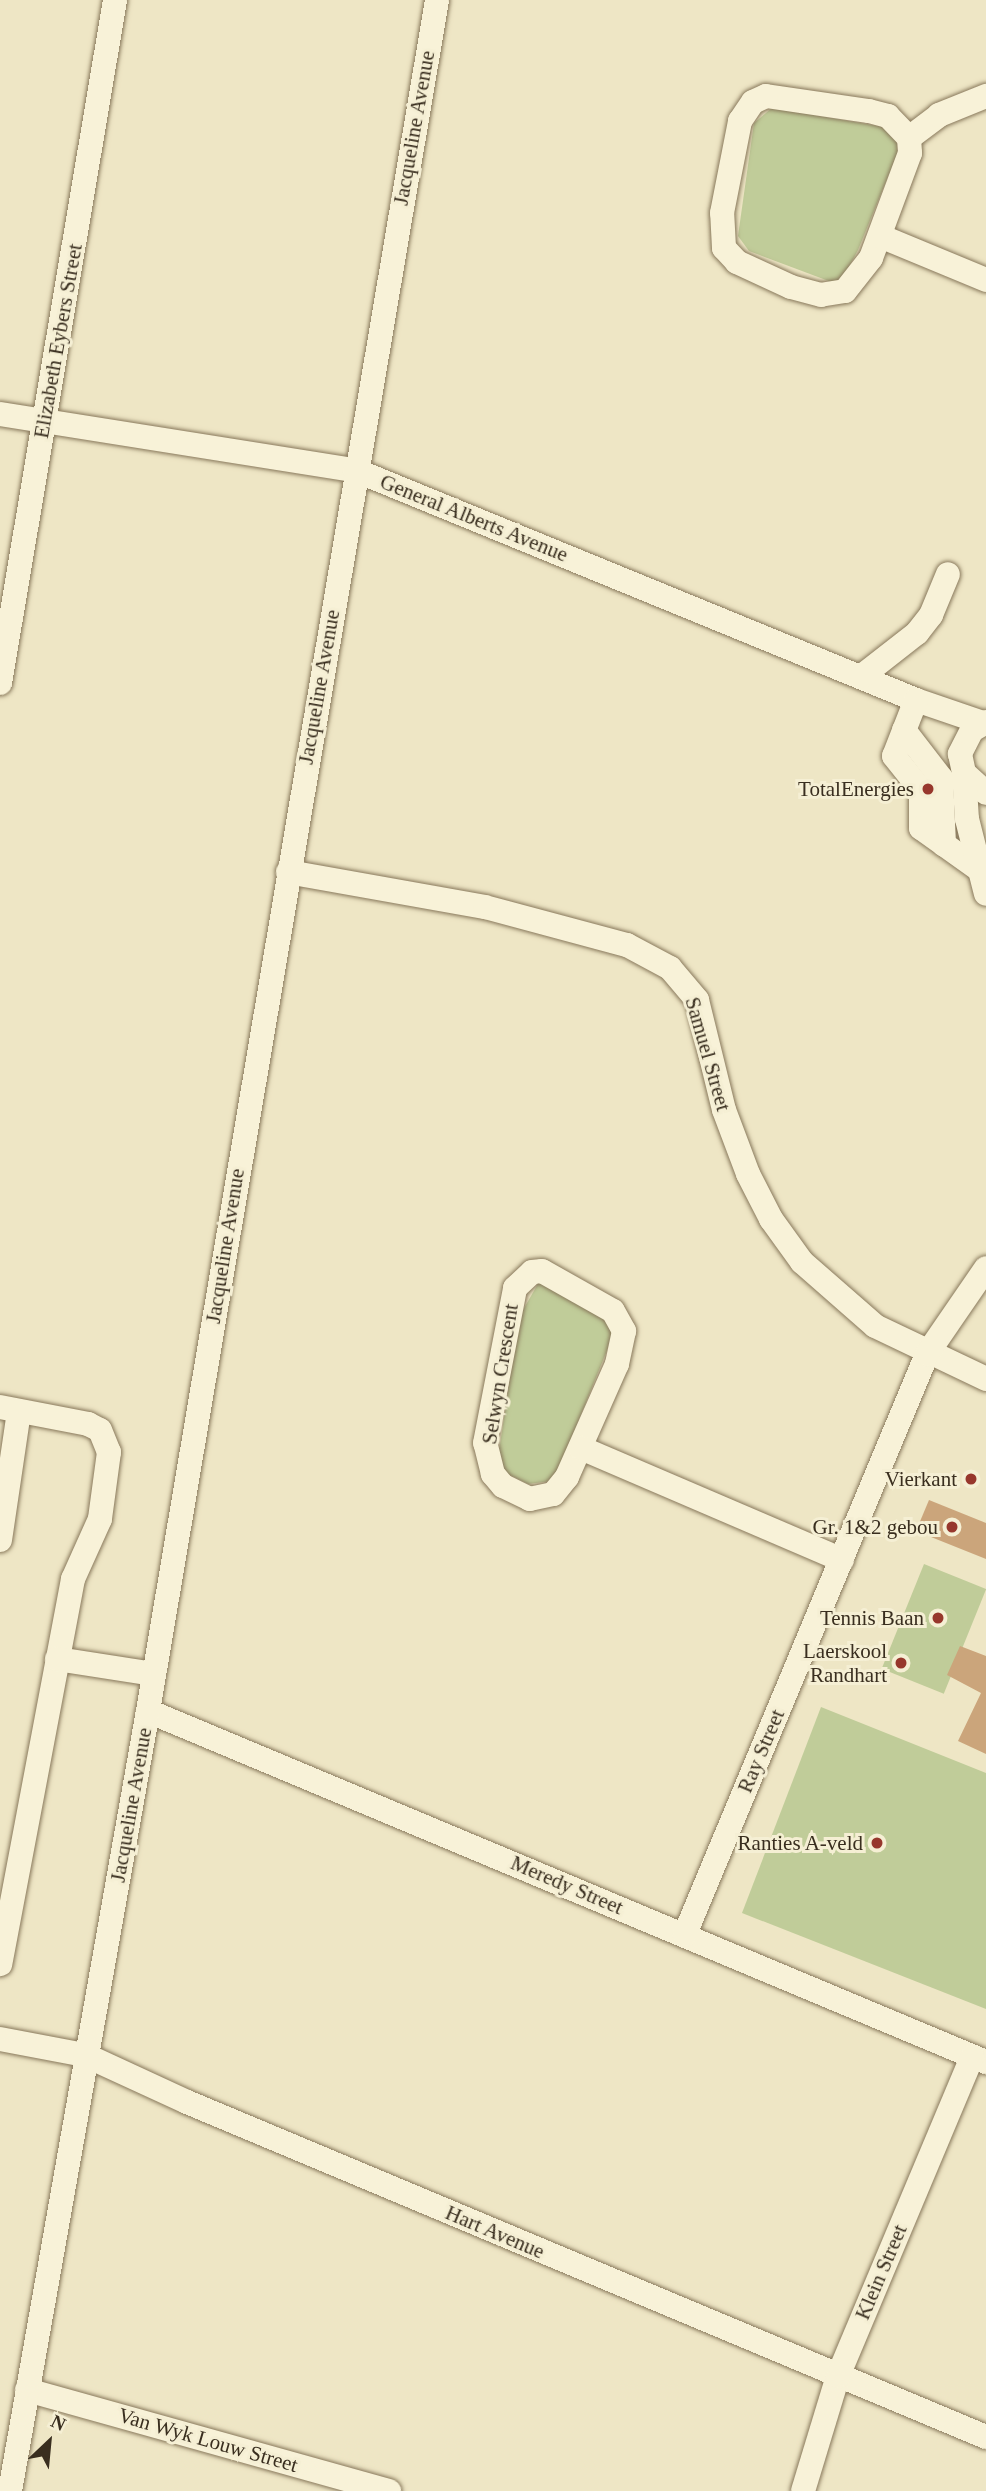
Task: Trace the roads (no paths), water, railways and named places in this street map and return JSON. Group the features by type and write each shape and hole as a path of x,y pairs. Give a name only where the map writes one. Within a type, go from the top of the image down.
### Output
{"street":[{"name":"Elizabeth Eybers Street","path":"0,682 115,0"},
{"name":"Jacqueline Avenue","path":"10,2491 85,2055 148,1711 355,470 437,0"},
{"path":"766,96 791,98 888,116 909,138 910,153 880,236 858,279 834,295 791,287 737,262 724,248 720,234 740,121 753,102 766,96"},
{"path":"909,138 939,115 986,96"},
{"path":"880,236 986,280"},
{"name":"General Alberts Avenue","path":"0,414 355,470 920,702 984,722"},
{"path":"862,676 917,633 931,615 948,575"},
{"path":"983,855 944,845 949,772 942,721 920,702 904,730 949,772 986,793"},
{"path":"983,855 949,772 972,730 984,722"},
{"name":"Samuel Street","path":"288,872 498,911 627,945 670,968 697,1000 724,1110 771,1219 802,1262 835,1295 875,1326 927,1354 986,1379"},
{"name":"Ray Street","path":"685,1934 927,1354 986,1268"},
{"name":"Selwyn Crescent","path":"532,1272 552,1273 621,1321 623,1346 582,1448 561,1487 542,1498 518,1495 503,1486 487,1461 487,1427 511,1301 515,1288 532,1272"},
{"path":"0,1540 10,1409 88,1424 100,1430 109,1452 102,1509 73,1579 0,1964"},
{"path":"582,1448 842,1560"},
{"path":"57,1659 154,1674"},
{"name":"Meredy Street","path":"148,1711 685,1934 979,2060"},
{"name":"Hart Avenue","path":"0,2039 85,2055 175,2098 986,2437"},
{"name":"Klein Street","path":"803,2491 838,2376 979,2060"},
{"name":"Van Wyk Louw Street","path":"27,2390 389,2491"}],"place":[{"name":"TotalEnergies","path":"928,789"},
{"name":"Vierkant","path":"971,1479"},
{"name":"Gr. 1&2 gebou","path":"952,1527"},
{"name":"Tennis Baan","path":"938,1618"},
{"name":"Laerskool Randhart","path":"901,1663"},
{"name":"Ranties A-veld","path":"877,1843"}]}
